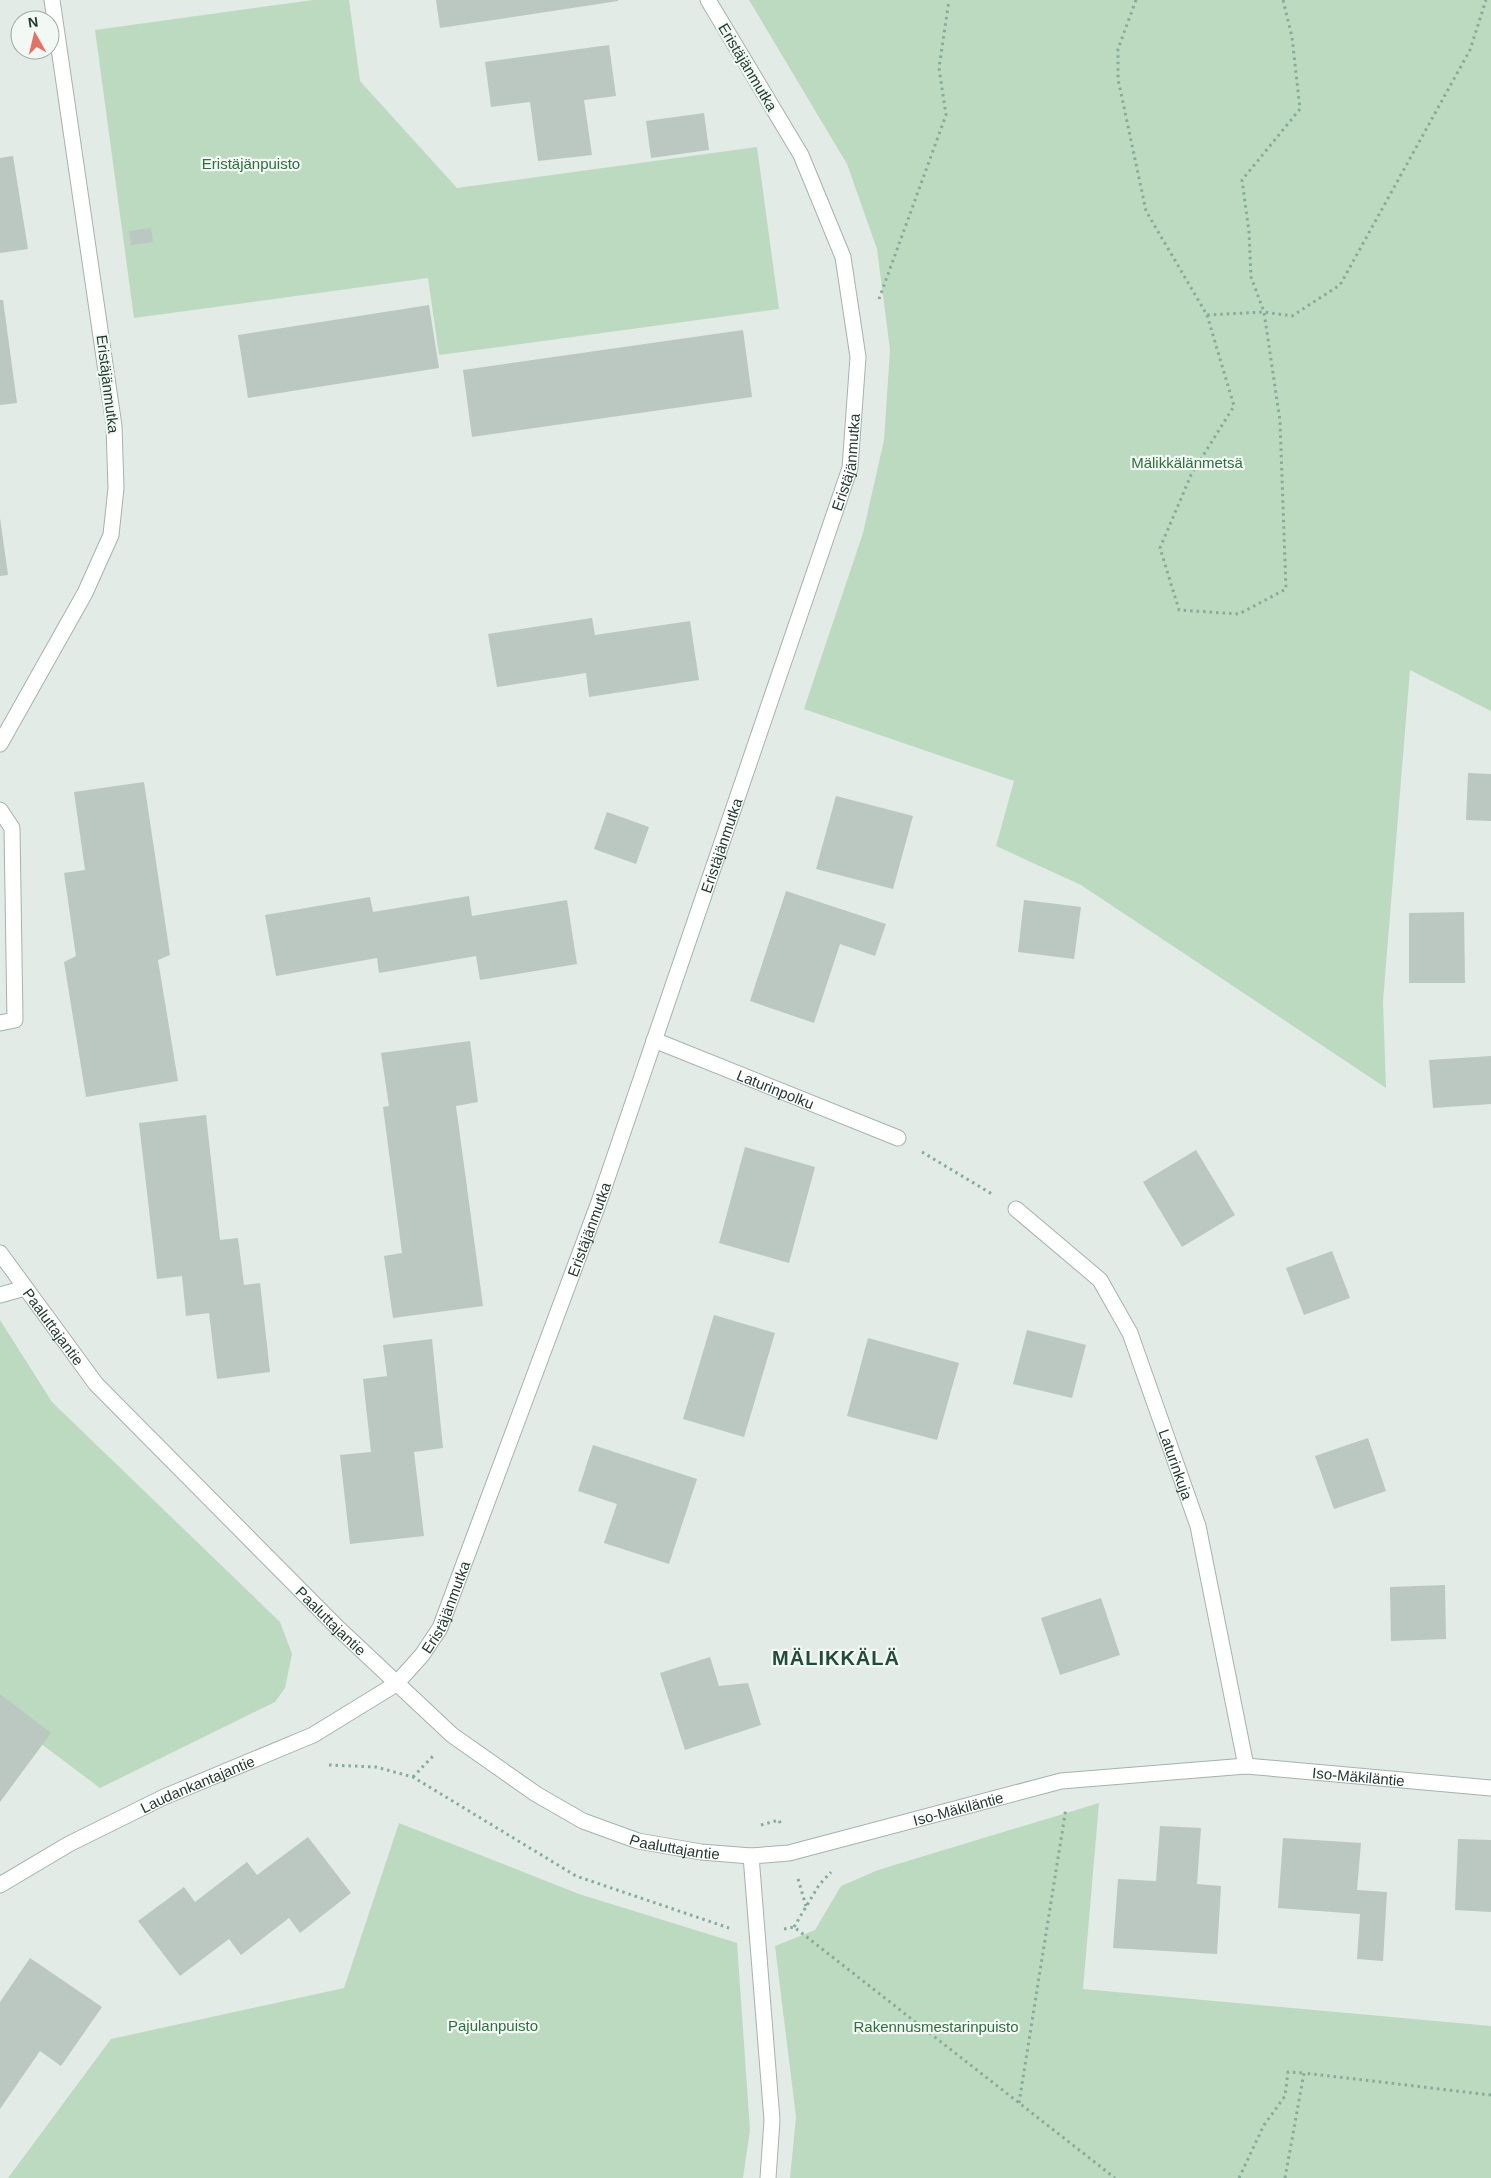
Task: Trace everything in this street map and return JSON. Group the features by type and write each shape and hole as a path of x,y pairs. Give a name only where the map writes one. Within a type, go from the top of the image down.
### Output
{"street":[{"name":"Eristäjänmutka","path":"0,744 85,593 111,535 116,488 114,426 52,0"},
{"name":"Eristäjänmutka","path":"396,1684 422,1655 440,1628 599,1202 850,468 858,356 843,256 801,155 708,0"},
{"path":"0,810 12,828 16,1020 0,1023"},
{"name":"Laturinpolku","path":"654,1040 898,1138"},
{"name":"Laturinkuja","path":"1016,1209 1100,1280 1130,1333 1198,1526 1246,1766"},
{"name":"Paaluttajantie","path":"0,1253 96,1384 396,1684 452,1735 536,1794 583,1821 638,1841 701,1852 750,1856"},
{"path":"0,1295 25,1288"},
{"name":"Laudankantajantie","path":"0,1885 69,1844 164,1797 313,1735 396,1684"},
{"name":"Iso-Mäkiläntie","path":"750,1856 790,1853 1061,1781 1246,1766 1491,1788"},
{"path":"750,1856 772,2120 768,2178"}],"path":[{"path":"878,301 946,115 939,68 949,0"},
{"path":"1136,0 1118,49 1118,79 1146,211 1207,315 1234,406 1190,475 1160,548 1178,610 1239,614 1286,589 1280,421 1264,312 1251,277 1249,232 1242,180 1300,109 1292,36 1283,0"},
{"path":"1207,315 1264,312 1292,316 1340,286 1470,50 1486,0"},
{"path":"898,1138 1016,1209"},
{"path":"414,1777 452,1735"},
{"path":"329,1765 376,1767 414,1777 576,1876 722,1927 758,1934 794,1927 819,1885 836,1867"},
{"path":"1019,2103 1067,1801"},
{"path":"757,1826 779,1820 806,1907"},
{"path":"794,1927 1115,2178"},
{"path":"1239,2178 1264,2125 1285,2096 1288,2072 1491,2095"},
{"path":"1284,2178 1304,2073"}],"green space":[{"name":"Eristäjänpuisto","path":"313,0 349,0 360,81 457,188 757,147 779,309 439,355 428,278 134,318 95,30"},
{"name":"Mälikkälänmetsä","path":"749,0 1491,0 1491,711 1410,670 1383,1001 1386,1088 1081,885 996,846 1014,781 804,709 863,533 884,440 890,350 877,249 847,164"},
{"path":"0,1320 52,1402 280,1622 292,1654 285,1688 275,1702 100,1788 0,1713"},
{"name":"Rakennusmestarinpuisto","path":"1099,1803 1083,1989 1491,2026 1491,2178 790,2178 796,2117 775,1946 815,1930 841,1886 878,1870"},
{"name":"Pajulanpuisto","path":"399,1823 579,1894 737,1943 750,2130 743,2178 8,2178 111,2039 344,1988"}],"building":[{"path":"436,0 618,0 618,1 440,28"},
{"path":"609,45 616,96 584,100 592,155 538,161 530,102 491,107 485,62"},
{"path":"704,113 709,150 651,158 646,121"},
{"path":"13,156 28,249 0,253 0,158"},
{"path":"151,228 153,242 131,245 129,231"},
{"path":"0,300 3,300 17,403 0,405"},
{"path":"429,305 439,368 248,398 238,335"},
{"path":"743,330 752,397 472,437 463,370"},
{"path":"0,518 8,575 0,576"},
{"path":"592,618 595,635 690,621 699,680 589,697 586,673 497,687 488,634"},
{"path":"1468,773 1491,774 1491,821 1466,820"},
{"path":"144,782 170,955 158,960 178,1081 86,1097 64,962 76,956 64,873 85,870 74,792"},
{"path":"836,796 913,816 893,889 816,869"},
{"path":"607,812 649,827 636,864 594,849"},
{"path":"786,891 886,924 875,956 840,944 814,1023 750,1001"},
{"path":"469,896 472,916 567,900 577,964 480,980 476,956 379,973 377,958 276,976 265,915 370,897 373,912"},
{"path":"1024,900 1081,907 1074,959 1018,952"},
{"path":"1464,912 1465,983 1409,983 1409,913"},
{"path":"470,1041 478,1102 456,1106 483,1306 393,1318 384,1256 402,1253 383,1107 389,1106 381,1053"},
{"path":"1491,1056 1491,1104 1433,1108 1429,1060"},
{"path":"206,1115 220,1240 238,1238 244,1285 260,1283 270,1372 217,1379 209,1313 186,1316 182,1276 157,1279 139,1123"},
{"path":"745,1147 815,1167 789,1263 719,1243"},
{"path":"1196,1150 1235,1215 1182,1247 1143,1182"},
{"path":"1332,1251 1350,1298 1304,1315 1286,1268"},
{"path":"714,1315 775,1333 744,1437 683,1419"},
{"path":"1027,1330 1086,1345 1072,1398 1013,1384"},
{"path":"868,1338 959,1363 937,1440 847,1416"},
{"path":"432,1339 443,1448 414,1452 424,1536 350,1544 340,1455 371,1452 363,1379 387,1376 383,1345"},
{"path":"1368,1438 1386,1491 1334,1509 1315,1456"},
{"path":"593,1445 697,1479 669,1564 604,1543 617,1504 578,1491"},
{"path":"1445,1585 1446,1639 1391,1641 1390,1587"},
{"path":"1101,1598 1120,1655 1060,1675 1041,1618"},
{"path":"710,1657 719,1686 748,1683 761,1725 685,1750 660,1673"},
{"path":"0,1694 51,1733 0,1802"},
{"path":"1160,1826 1201,1828 1197,1884 1221,1886 1217,1954 1113,1948 1118,1879 1156,1881"},
{"path":"308,1837 351,1893 300,1933 289,1918 241,1955 229,1939 180,1976 138,1921 184,1887 195,1902 247,1862 257,1875"},
{"path":"1283,1838 1361,1843 1357,1890 1387,1892 1383,1961 1357,1959 1360,1914 1278,1908"},
{"path":"1458,1839 1491,1840 1491,1912 1455,1910"},
{"path":"30,1958 102,2007 61,2066 40,2051 0,2109 0,2002"}],"district":[{"name":"MÄLIKKÄLÄ","path":"836,1658"}]}
